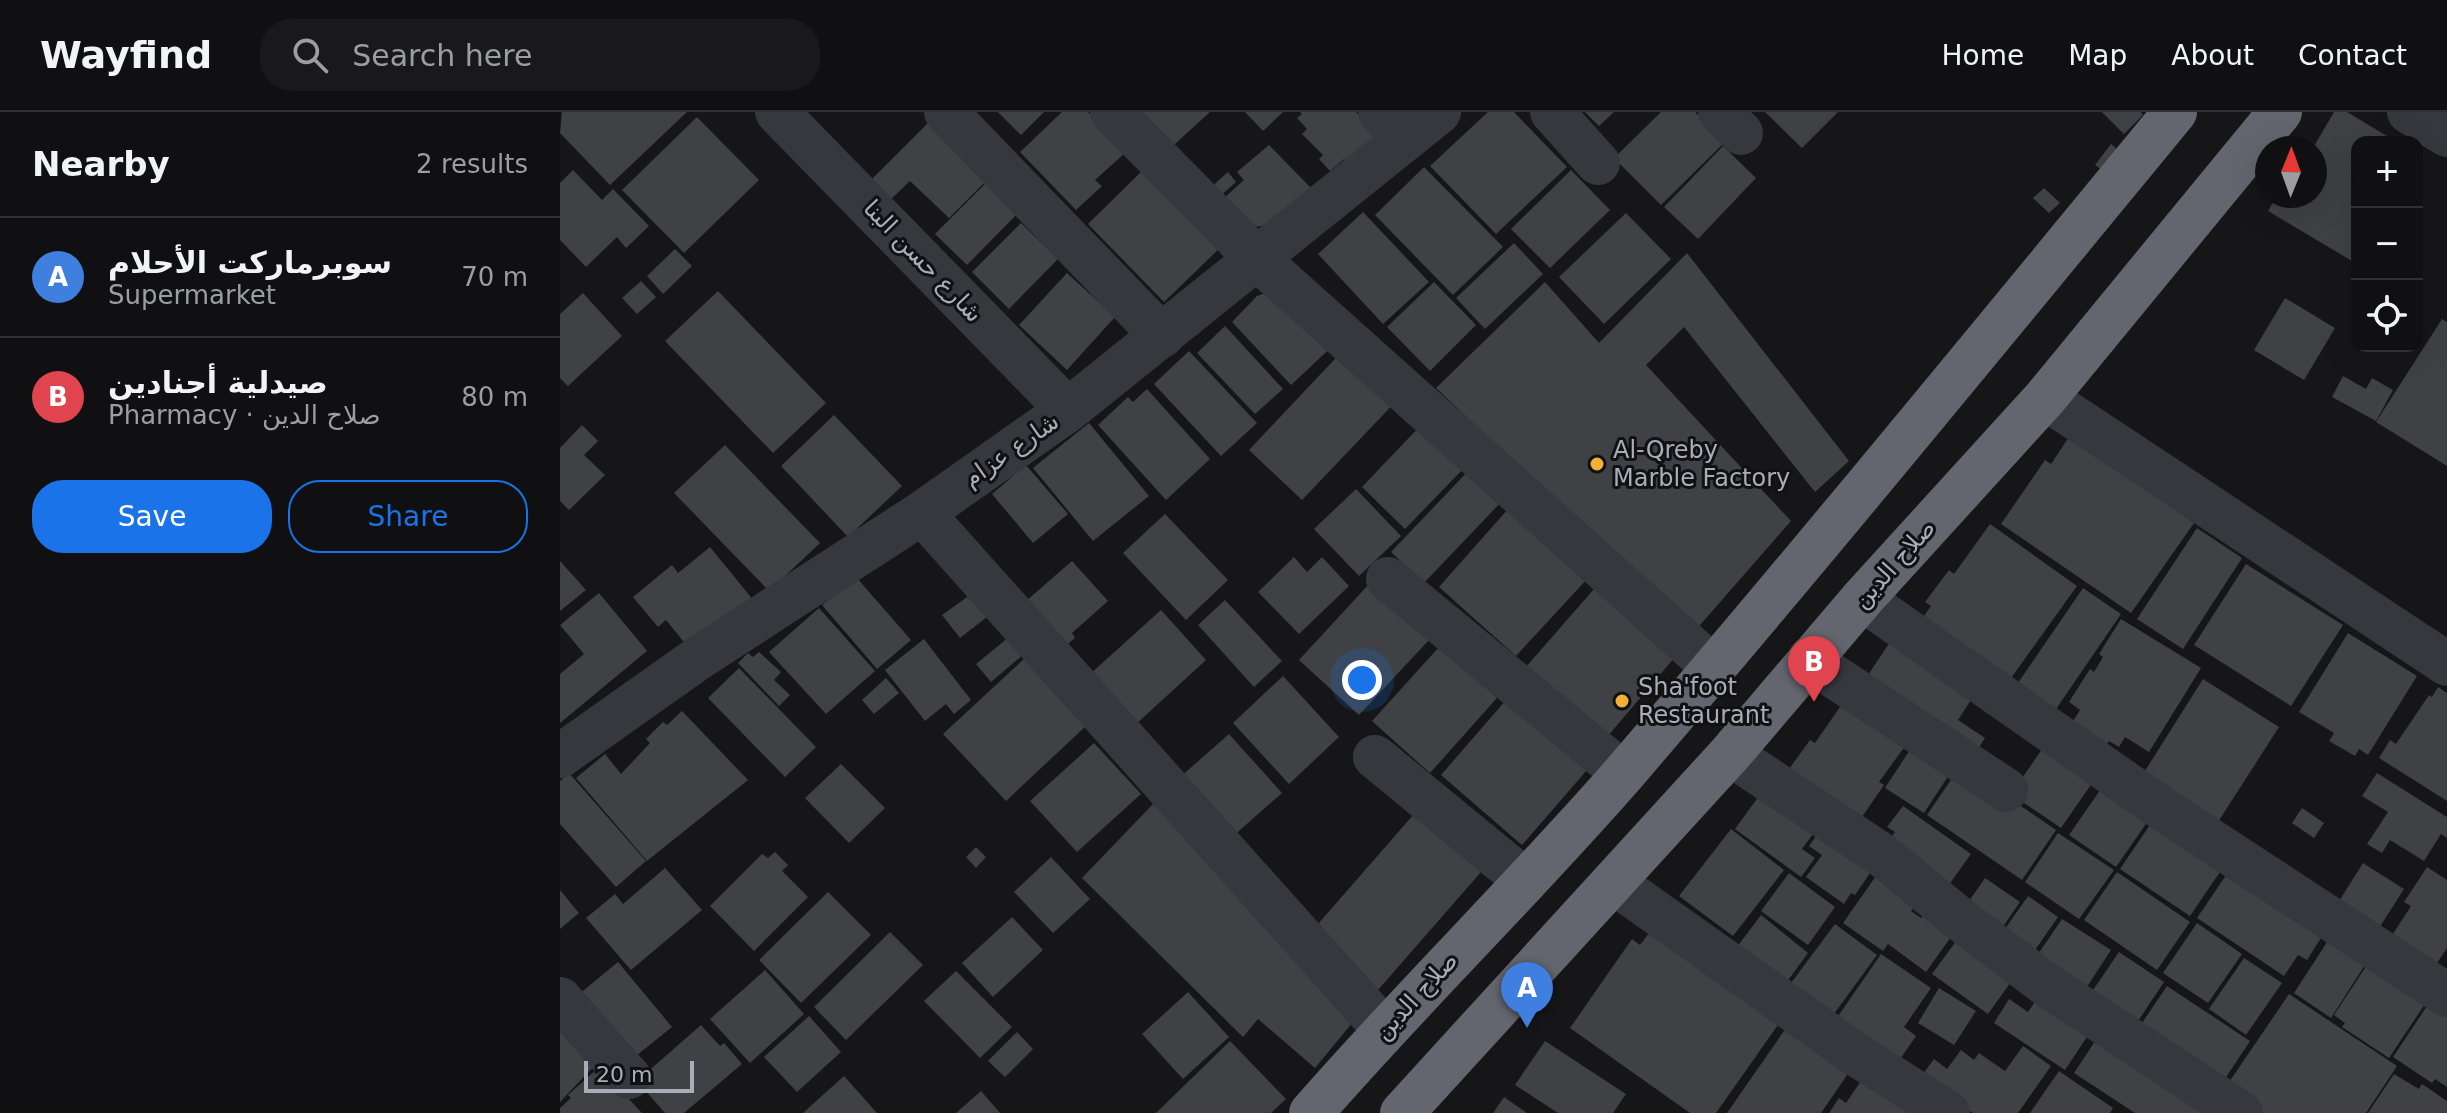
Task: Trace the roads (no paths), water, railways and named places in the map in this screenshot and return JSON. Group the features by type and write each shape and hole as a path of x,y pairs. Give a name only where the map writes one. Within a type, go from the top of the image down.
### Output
{"highway":[{"name":"صلاح الدين","path":"1311,1113 1384,1029 1526,881 1623,773 1811,554 2175,112"},
{"name":"صلاح الدين","path":"1402,1113 1730,754 1862,599 2045,398 2280,112"}],"street":[{"name":"شارع حسن البنا","path":"777,112 1068,410"},
{"path":"946,112 1162,336"},
{"path":"1112,112 1255,257 1713,667"},
{"path":"1552,112 1598,163"},
{"path":"2409,112 2447,135"},
{"name":"شارع عزام","path":"560,756 697,659 922,513 1068,410 1255,257 1408,121"},
{"path":"2045,398 2447,664"},
{"path":"922,513 1384,1029"},
{"path":"1388,579 1623,773"},
{"path":"1862,599 2167,812 2447,995"},
{"path":"1810,658 2006,790"},
{"path":"1730,754 1882,855 2051,988 2241,1113"},
{"path":"1375,757 1526,881"},
{"path":"1613,882 1854,1053 1948,1113"},
{"path":"560,999 629,1077"}],"place":[{"name":"Al-Qreby Marble Factory","path":"1597,464"},
{"name":"Sha'foot Restaurant","path":"1622,701"},
{"name":"صيدلية أجنادين","path":"1814,702"},
{"name":"سوبرماركت الأحلام","path":"1527,1028"}]}
